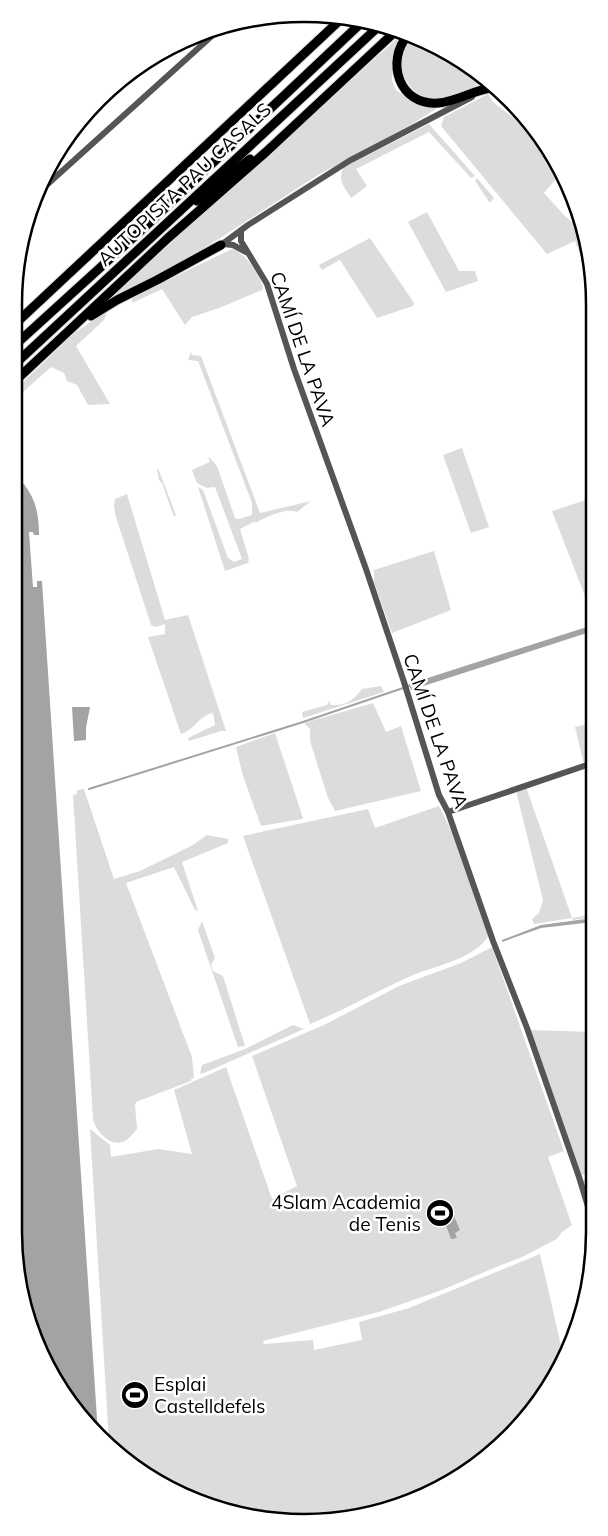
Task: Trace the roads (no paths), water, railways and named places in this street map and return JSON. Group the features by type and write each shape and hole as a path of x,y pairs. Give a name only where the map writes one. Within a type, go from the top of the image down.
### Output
{"highway":[{"path":"22,317 336,25"},
{"name":"AUTOPISTA PAU CASALS","path":"22,339 146,226 356,28"},
{"name":"AUTOPISTA PAU CASALS","path":"22,358 144,242 373,31"},
{"path":"22,375 168,238 266,152 390,36"},
{"path":"404,41 398,50 396,67 400,81 412,96 425,102 439,103 485,89"},
{"path":"144,242 308,112"},
{"path":"74,326 117,300 221,244"}],"street":[{"path":"51,181 208,39"},
{"path":"221,244 349,161 486,89"},
{"name":"CAMÍ DE LA PAVA","path":"244,228 241,238 268,284 294,369 366,569 404,682 439,795 448,812 493,941 527,1028 586,1200"},
{"path":"221,244 233,245 248,252"},
{"path":"448,812 586,765"}],"waterway":[{"path":"89,789 303,722 412,685"}],"place":[{"name":"4Slam Academia de Tenis","path":"440,1213"},
{"name":"Esplai Castelldefels","path":"135,1395"}]}
